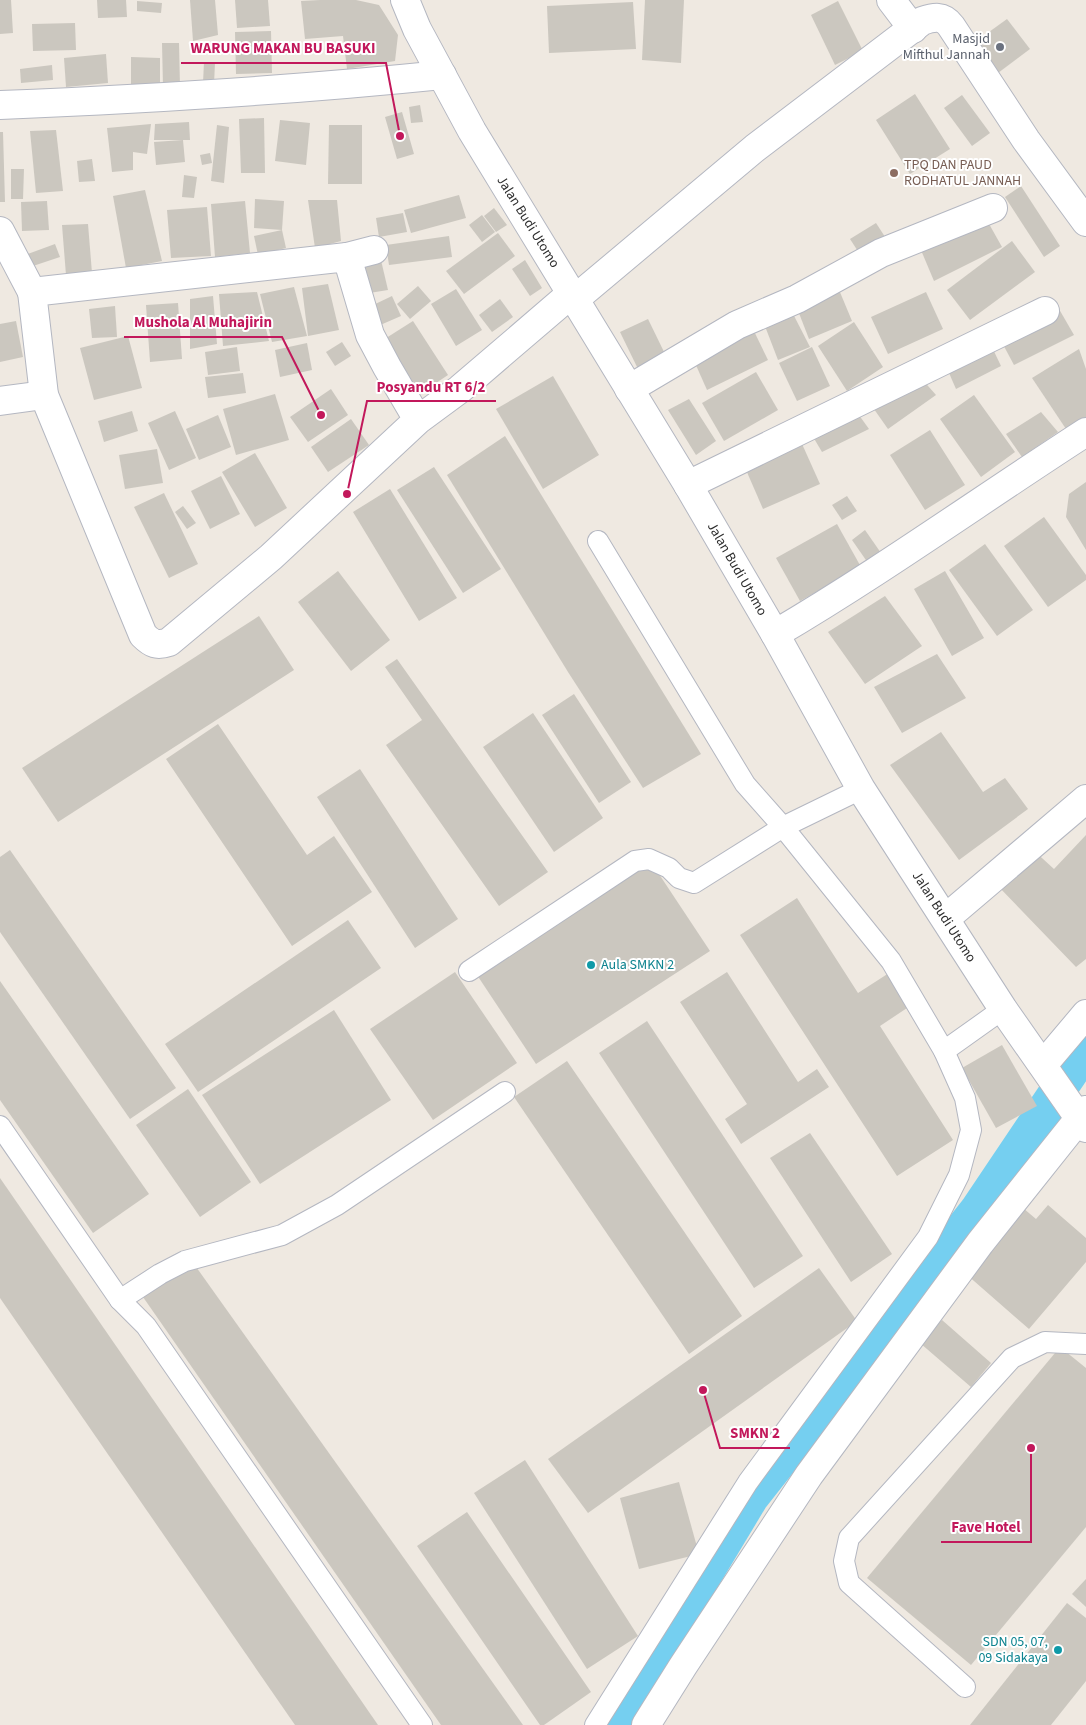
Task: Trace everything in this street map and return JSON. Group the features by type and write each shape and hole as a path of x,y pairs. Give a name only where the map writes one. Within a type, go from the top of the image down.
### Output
{"street":[{"name":"Jalan Budi Utomo","path":"405,0 417,29 472,132 688,485 775,634 861,789 1003,1009 1081,1116"},
{"path":"891,0 913,29"},
{"path":"0,231 32,292 44,395 144,635 151,642 159,645 169,642 271,557 418,420 460,389 755,148 922,21 942,18 948,22 1026,140 1086,222"},
{"path":"0,105 121,100 442,75"},
{"path":"628,389 737,325 797,299 881,253 993,208"},
{"path":"32,292 347,257 374,250"},
{"path":"347,257 370,335 418,420"},
{"path":"688,485 1045,311"},
{"path":"0,401 44,395"},
{"path":"775,634 899,557 1086,432"},
{"path":"946,918 1086,799"},
{"path":"1047,1070 1086,1014"},
{"path":"646,1725 809,1475 980,1243 1081,1116"}],"lane":[{"path":"595,1725 748,1482 928,1238 959,1175 971,1130 965,1098 944,1051 891,961 783,827 745,784 598,541"},
{"path":"469,971 635,861 650,859 669,868 678,878 694,883 783,827 861,789"},
{"path":"944,1051 1003,1009"},
{"path":"120,1300 160,1274 185,1261 282,1235 337,1205 505,1092"},
{"path":"0,1126 120,1300 146,1326 422,1725"},
{"path":"965,1687 849,1583 844,1561 849,1538 1012,1358 1045,1342 1086,1344"}],"building":[{"path":"0,0 11,0 13,33 0,34"},
{"path":"97,0 126,0 127,17 98,18"},
{"path":"190,0 215,0 218,35 193,41"},
{"path":"235,0 268,0 270,26 237,28"},
{"path":"356,0 379,5 398,35 395,61 347,69 343,36 305,39 301,1"},
{"path":"645,0 684,0 681,63 642,60"},
{"path":"137,1 162,3 161,13 137,11"},
{"path":"838,1 863,51 835,65 811,15"},
{"path":"633,2 636,49 549,53 547,6"},
{"name":"Masjid Mifthul Jannah","path":"1007,19 1030,49 994,76 971,45"},
{"path":"75,23 76,50 33,51 32,24"},
{"path":"271,31 272,73 236,74 235,32"},
{"path":"162,43 179,43 180,87 163,87"},
{"path":"106,54 108,83 66,87 64,58"},
{"path":"131,57 160,58 160,87 131,87"},
{"path":"204,62 215,63 214,84 203,83"},
{"path":"52,65 53,80 21,83 20,69"},
{"path":"915,94 950,149 910,174 876,120"},
{"path":"962,95 990,133 972,146 944,108"},
{"path":"420,105 423,122 411,123 409,107"},
{"path":"402,112 414,154 397,159 385,117"},
{"path":"264,118 265,173 241,173 239,119"},
{"path":"280,120 310,123 306,165 275,161"},
{"path":"189,122 190,140 154,140 155,124"},
{"path":"151,124 147,154 133,152 133,170 112,172 107,128"},
{"path":"217,125 229,127 224,183 211,181"},
{"path":"329,125 362,125 362,184 328,184"},
{"path":"56,130 63,191 36,193 30,131"},
{"path":"0,132 3,132 5,202 0,202"},
{"path":"183,140 185,162 156,165 154,142"},
{"path":"210,153 212,163 202,165 200,155"},
{"path":"92,159 95,181 79,182 77,161"},
{"path":"11,169 24,169 23,199 11,199"},
{"path":"184,175 197,177 194,198 182,197"},
{"path":"1021,186 1060,246 1044,257 1005,197"},
{"path":"145,190 162,261 126,268 113,196"},
{"path":"459,195 466,218 411,233 404,210"},
{"path":"255,199 284,201 282,230 254,228"},
{"path":"308,200 337,200 341,241 315,248"},
{"path":"47,201 49,230 22,231 21,202"},
{"path":"245,201 250,253 215,257 211,204"},
{"path":"207,207 211,256 171,258 167,210"},
{"path":"494,208 507,225 496,232 484,216"},
{"path":"403,213 407,232 379,237 376,218"},
{"path":"482,215 495,232 482,242 469,225"},
{"path":"984,215 1002,247 934,281 918,243"},
{"path":"876,223 889,243 863,259 850,239"},
{"path":"88,224 92,273 66,275 62,225"},
{"path":"282,230 286,248 258,255 254,236"},
{"path":"498,233 515,256 464,294 446,271"},
{"path":"449,236 452,257 389,265 386,245"},
{"path":"1012,241 1035,272 970,320 947,290"},
{"path":"55,244 60,257 30,267 25,255"},
{"path":"380,256 388,290 363,294 355,260"},
{"path":"525,260 542,288 530,296 512,269"},
{"path":"328,284 339,330 308,336 302,288"},
{"path":"837,285 852,321 809,339 797,308"},
{"path":"418,286 431,301 410,319 397,304"},
{"path":"294,287 307,336 272,342 260,294"},
{"path":"456,289 482,330 456,346 431,304"},
{"path":"257,292 269,341 223,346 219,294"},
{"path":"926,292 943,329 888,354 871,317"},
{"path":"213,296 217,344 190,349 190,299"},
{"path":"392,296 401,316 378,326 369,307"},
{"path":"500,299 513,317 492,332 479,315"},
{"path":"178,303 182,359 150,362 146,305"},
{"path":"115,306 117,337 92,338 89,309"},
{"path":"790,308 810,347 778,360 763,321"},
{"path":"1059,309 1074,335 1014,365 999,337"},
{"path":"648,319 667,358 639,371 620,332"},
{"path":"16,321 23,357 0,362 0,324"},
{"path":"413,321 448,375 418,395 383,340"},
{"path":"854,322 883,367 847,391 818,346"},
{"path":"751,325 768,360 707,390 691,354"},
{"path":"128,336 142,388 94,400 80,348"},
{"path":"342,342 351,356 335,366 326,352"},
{"path":"307,343 312,370 280,377 275,350"},
{"path":"990,343 1001,366 956,389 946,366"},
{"path":"237,347 240,371 208,375 205,352"},
{"path":"812,347 830,386 797,401 779,363"},
{"path":"1079,349 1086,369 1086,426 1070,435 1032,378"},
{"path":"756,372 778,410 724,441 702,403"},
{"path":"243,373 246,393 208,398 205,377"},
{"path":"553,376 599,455 543,489 496,409"},
{"path":"921,378 936,395 888,429 869,402"},
{"path":"331,389 348,415 308,442 290,417"},
{"path":"275,394 289,440 236,455 223,409"},
{"path":"974,395 1015,452 981,477 940,419"},
{"path":"689,399 716,441 696,455 668,410"},
{"path":"132,411 138,431 104,442 98,421"},
{"path":"175,411 196,458 169,470 148,423"},
{"path":"856,411 869,429 822,452 809,430"},
{"path":"1041,412 1058,432 1022,457 1006,434"},
{"path":"218,415 231,447 199,460 186,429"},
{"path":"351,419 369,445 328,472 311,447"},
{"path":"930,430 965,485 925,510 890,455"},
{"path":"798,435 820,484 763,509 743,463"},
{"path":"505,436 701,754 643,788 568,672 447,475"},
{"path":"157,449 163,483 125,489 119,455"},
{"path":"255,453 287,508 255,527 222,472"},
{"path":"434,467 501,569 463,593 397,490"},
{"path":"221,476 240,514 210,529 191,491"},
{"path":"1086,482 1086,550 1066,517 1069,494"},
{"path":"390,489 457,598 419,621 353,512"},
{"path":"164,493 198,564 169,578 134,507"},
{"path":"847,496 857,511 842,520 832,505"},
{"path":"183,506 196,523 187,529 175,512"},
{"path":"1044,517 1086,575 1086,580 1048,607 1004,546"},
{"path":"837,524 861,567 800,601 776,558"},
{"path":"865,530 881,553 868,563 852,540"},
{"path":"985,544 1033,610 997,636 949,570"},
{"path":"338,571 390,640 351,671 298,602"},
{"path":"945,571 984,638 952,656 914,589"},
{"path":"885,596 922,646 865,684 828,632"},
{"path":"259,616 294,670 58,822 22,768"},
{"path":"937,654 966,698 902,733 874,687"},
{"path":"397,659 548,872 499,906 386,745 422,720 385,667"},
{"path":"574,694 631,782 599,803 542,715"},
{"path":"533,713 603,818 554,852 483,747"},
{"path":"218,724 307,855 334,836 372,892 292,946 166,759"},
{"path":"941,732 983,792 1005,778 1028,809 959,860 890,765"},
{"path":"360,769 458,919 415,948 317,797"},
{"path":"1086,835 1086,959 1076,967 997,885 1031,848 1054,869"},
{"path":"10,850 176,1088 130,1119 0,932 0,857"},
{"name":"Aula SMKN 2","path":"651,862 710,951 536,1064 477,975"},
{"path":"797,898 858,993 889,973 910,1006 880,1026 953,1140 897,1176 740,935"},
{"path":"348,920 381,968 198,1092 165,1044"},
{"path":"455,972 517,1063 433,1120 370,1029"},
{"path":"727,972 798,1082 817,1069 829,1087 741,1144 725,1119 747,1104 680,1002"},
{"path":"0,981 149,1194 93,1233 0,1100"},
{"path":"334,1010 391,1100 260,1184 202,1095"},
{"path":"647,1021 803,1256 754,1288 599,1053"},
{"path":"1002,1045 1037,1106 996,1128 962,1068"},
{"path":"567,1061 742,1316 689,1354 514,1097"},
{"path":"188,1089 251,1182 200,1217 136,1125"},
{"path":"810,1133 892,1254 851,1282 770,1158"},
{"path":"0,1178 378,1725 295,1725 0,1298"},
{"path":"1048,1205 1086,1238 1086,1262 1029,1329 966,1274 1023,1208 1036,1219"},
{"path":"194,1264 523,1725 441,1725 143,1297"},
{"path":"819,1268 857,1321 588,1513 548,1459"},
{"path":"942,1320 991,1363 971,1387 920,1343"},
{"path":"1060,1347 1086,1368 1086,1527 971,1665 867,1578"},
{"path":"525,1460 638,1636 587,1669 474,1493"},
{"path":"679,1482 699,1554 639,1569 620,1498"},
{"path":"467,1512 591,1692 544,1725 540,1725 417,1546"},
{"path":"1086,1579 1086,1607 1072,1594"},
{"name":"SDN 05, 07, 09 Sidakaya","path":"1067,1603 1086,1618 1086,1681 1051,1725 970,1725"}],"waterway":[{"path":"614,1725 751,1497 977,1211 1086,1049"}],"place":[{"name":"Masjid Mifthul Jannah","path":"1000,47"},
{"name":"WARUNG MAKAN BU BASUKI","path":"400,136"},
{"name":"TPQ DAN PAUD RODHATUL JANNAH","path":"894,173"},
{"name":"Mushola Al Muhajirin","path":"321,415"},
{"name":"Posyandu RT 6/2","path":"347,494"},
{"name":"Aula SMKN 2","path":"591,965"},
{"name":"SMKN 2","path":"703,1390"},
{"name":"Fave Hotel","path":"1031,1448"},
{"name":"SDN 05, 07, 09 Sidakaya","path":"1058,1650"}]}
